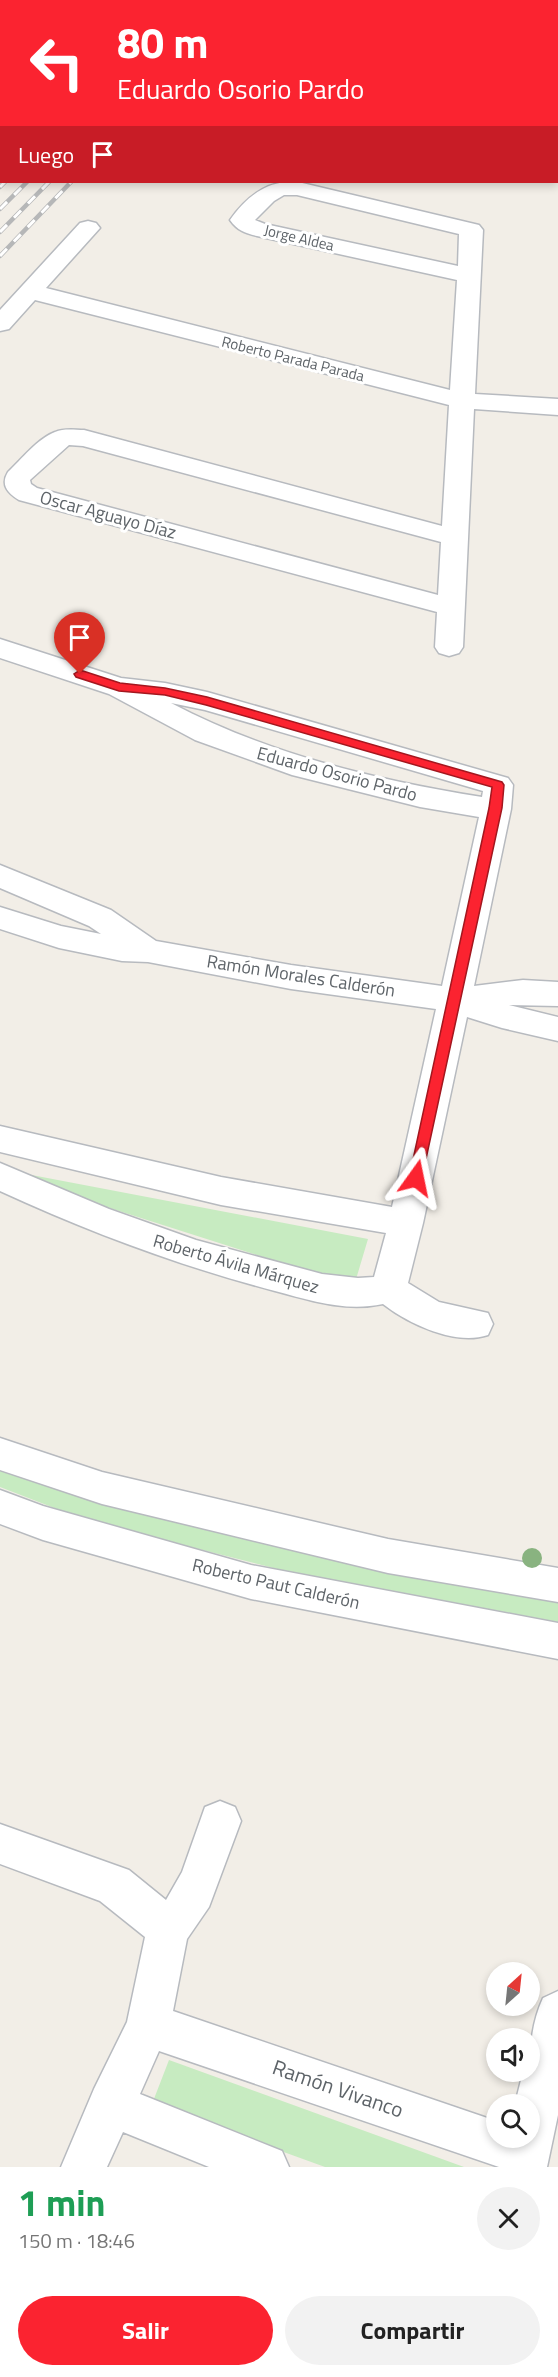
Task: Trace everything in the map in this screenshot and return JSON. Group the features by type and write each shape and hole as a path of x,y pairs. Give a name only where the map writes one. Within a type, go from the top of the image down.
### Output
{"street":[{"name":"Jorge Aldea","path":"449,647 454,537 469,276 471,230 297,188 281,187 267,193 242,220 249,227 265,231 469,276"},
{"path":"0,324 88,228"},
{"name":"Roberto Parada Parada","path":"30,291 462,401 558,407"},
{"name":"Oscar Aguayo Díaz","path":"451,607 28,494 18,488 17,478 48,448 64,437 84,438 454,537"},
{"name":"Eduardo Osorio Pardo","path":"0,648 119,687 205,733 302,768 420,797 497,797 454,1000"},
{"name":"Ramón Morales Calderón","path":"0,876 100,918 148,951"},
{"name":"Ramón Morales Calderón","path":"0,918 84,943 122,951 148,951 291,977 454,1000 502,1016 558,1029"},
{"name":"Ramón Morales Calderón","path":"454,1000 514,992 558,994"},
{"path":"454,1000 406,1222 389,1288 411,1307 425,1313 475,1324"},
{"path":"0,1139 221,1191 406,1222"},
{"name":"Roberto Ávila Márquez","path":"0,1176 105,1223 165,1246 231,1266 337,1292 360,1293 389,1288"},
{"path":"0,1454 102,1488 388,1556 558,1585"},
{"name":"Roberto Paut Calderón","path":"0,1507 43,1523 251,1582 558,1641"},
{"path":"84,2167 148,2025 168,1929 182,1917 193,1898 220,1821"},
{"path":"0,1844 114,1885 168,1929"},
{"path":"526,2160 558,2013"},
{"name":"Ramón Vivanco","path":"148,2025 526,2160"},
{"path":"110,2105 266,2167"}],"green space":[{"path":"0,1169 368,1239 354,1286 0,1173"},
{"path":"0,1471 110,1502 558,1599 558,1622 293,1573 88,1521 0,1487"},
{"path":"169,2060 464,2167 325,2167 152,2104"}],"railway":[{"path":"0,187 4,183"},
{"path":"0,209 26,183"},
{"path":"0,232 48,183"},
{"path":"0,256 70,183"}],"route":[{"path":"80,674 119,687 165,692 207,701 498,785 496,808 416,1178"}]}
